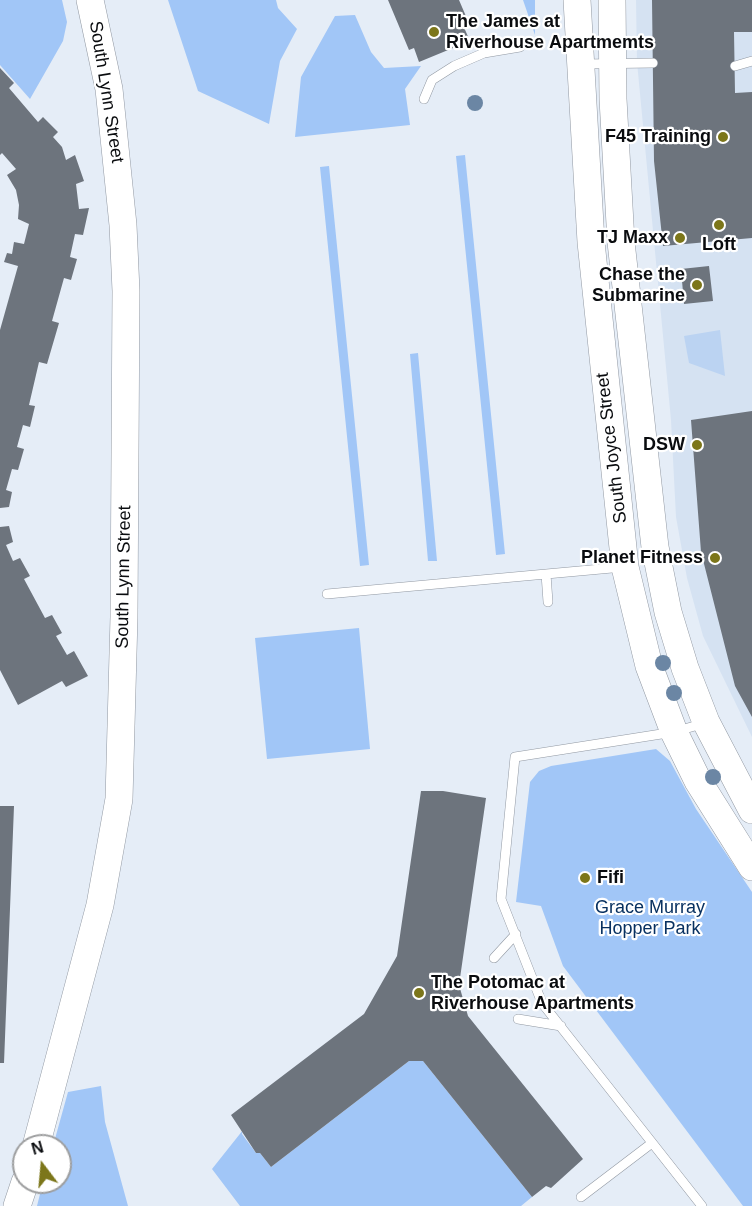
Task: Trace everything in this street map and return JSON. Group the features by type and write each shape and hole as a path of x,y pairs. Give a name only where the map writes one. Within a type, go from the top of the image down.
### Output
{"main road":[{"name":"South Lynn Street","path":"39,1134 100,905 119,800 124,617 126,291 123,225 109,90 90,0"},
{"name":"South Joyce Street","path":"577,0 579,64 598,332 625,567 649,666 674,732 703,791 752,867"},
{"name":"South Joyce Street","path":"612,0 621,242 655,547 668,612 706,722 752,810"}],"lane":[{"path":"424,99 432,80 454,66 484,53 520,47"},
{"path":"735,66 752,61"},
{"path":"579,64 653,63"},
{"path":"327,594 625,567"},
{"path":"546,574 548,602"},
{"path":"702,1206 542,1003 501,899 515,757 674,732 706,722"},
{"path":"494,958 516,934"},
{"path":"518,1019 561,1026"},
{"path":"581,1197 652,1143"}],"shaded area":[{"path":"636,0 752,0 752,737 703,636 687,578 676,517 671,420 637,62"},
{"path":"720,330 725,376 689,363 684,336"}],"green space":[{"path":"0,0 62,0 67,22 63,41 30,99 0,65"},
{"path":"168,0 276,0 278,8 297,29 280,61 269,124 198,91"},
{"path":"523,0 535,0 535,35"},
{"path":"355,15 371,52 384,68 421,66 405,89 410,125 295,137 301,77 335,16"},
{"path":"465,155 505,554 496,555 456,156"},
{"path":"329,166 369,565 360,566 320,167"},
{"path":"418,353 437,561 428,561 410,354"},
{"path":"359,628 370,749 267,759 255,638"},
{"name":"Grace Murray Hopper Park","path":"656,749 670,761 696,809 752,892 752,1206 743,1206 563,966 541,906 516,902 530,782 539,771 551,766"},
{"path":"409,1061 423,1061 532,1197 521,1206 240,1206 212,1169 243,1130 242,1134 256,1153 260,1153 271,1167"},
{"path":"101,1086 105,1122 128,1206 37,1206 40,1194 72,1194 72,1134 56,1134 68,1092"}],"building":[{"name":"The James at Riverhouse Apartmemts","path":"388,0 459,0 468,21 462,23 470,41 419,62 414,48 409,50"},
{"path":"652,0 752,0 752,32 734,32 735,93 752,92 752,238 663,246 654,161"},
{"path":"0,68 14,83 9,88 38,122 43,117 58,132 53,137 62,147 66,160 75,155 84,181 76,184 79,209 89,208 83,235 75,234 70,257 77,259 71,280 64,278 52,321 59,323 47,364 39,362 29,405 35,406 30,427 23,425 17,447 24,449 18,470 12,469 6,490 12,492 9,507 0,508 0,330 18,266 4,262 7,253 12,254 14,242 24,244 29,224 18,219 19,205 16,190 7,175 16,169 2,153 0,155"},
{"name":"Chase the Submarine","path":"709,266 713,301 684,304 681,269"},
{"path":"752,411 752,717 735,686 701,552 691,420"},
{"path":"9,526 13,542 6,545 13,561 20,558 30,576 24,579 45,618 52,615 62,633 56,636 67,655 74,651 88,676 66,687 62,681 18,705 0,670 0,527"},
{"name":"The Potomac at Riverhouse Apartments","path":"421,791 443,791 486,798 459,985 468,1016 583,1159 551,1188 546,1186 532,1197 423,1061 409,1061 271,1167 260,1153 256,1153 231,1115 364,1014 397,956"},
{"path":"0,806 14,806 4,1063 0,1063"}],"place":[{"name":"The James at Riverhouse Apartmemts","path":"434,32"},
{"name":"F45 Training","path":"723,137"},
{"name":"Loft","path":"719,225"},
{"name":"TJ Maxx","path":"680,238"},
{"name":"Chase the Submarine","path":"697,285"},
{"name":"DSW","path":"697,445"},
{"name":"Planet Fitness","path":"715,558"},
{"name":"Fifi","path":"585,878"},
{"name":"The Potomac at Riverhouse Apartments","path":"419,993"}]}
